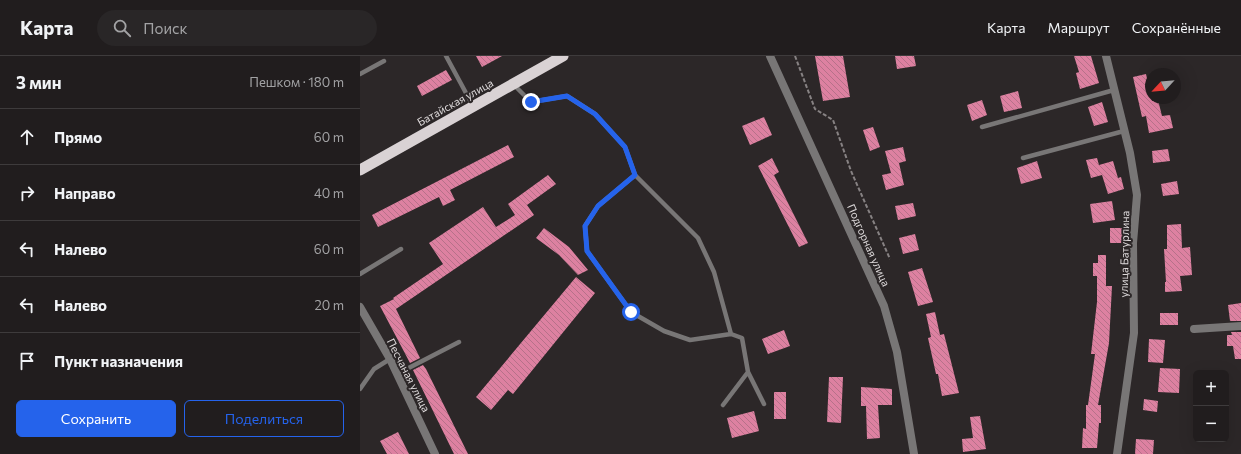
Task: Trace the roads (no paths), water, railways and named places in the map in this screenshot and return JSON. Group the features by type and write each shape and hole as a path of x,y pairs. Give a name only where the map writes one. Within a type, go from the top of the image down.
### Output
{"highway":[{"name":"Батайская улица","path":"360,170 563,56"}],"street":[{"name":"Подгорная улица","path":"770,56 884,306 899,359 914,454"},
{"name":"улица Батурлина","path":"1106,56 1124,131 1137,195 1133,243 1134,333 1117,454"},
{"name":"Песчаная улица","path":"360,307 390,359 435,454"},
{"path":"1194,329 1241,326"}],"lane":[{"path":"446,56 473,106"},
{"path":"360,74 384,61"},
{"path":"513,84 531,102 567,96 595,114 625,147 635,175 698,238 714,272 731,334"},
{"path":"982,127 1114,90"},
{"path":"1023,158 1124,131"},
{"path":"635,175 598,206 585,226 587,251 631,312 664,331 690,340 731,334 742,338 748,372 764,404"},
{"path":"360,274 402,249"},
{"path":"397,374 459,342"},
{"path":"360,389 374,369 390,359"},
{"path":"723,405 748,372"}]}
